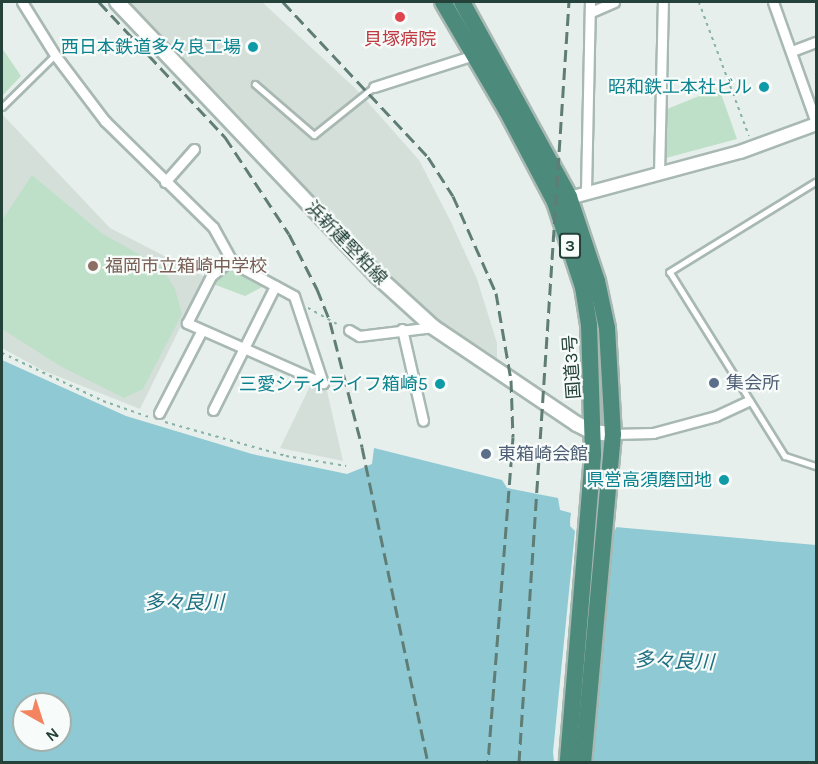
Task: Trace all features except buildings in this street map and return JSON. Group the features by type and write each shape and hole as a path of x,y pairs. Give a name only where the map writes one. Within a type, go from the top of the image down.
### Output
{"highway":[{"name":"国道3号","path":"443,2 562,200 582,287 589,325 597,519 583,762"},
{"name":"国道3号","path":"462,2 562,200 597,281 607,328 613,434 597,519 568,762"}],"main road":[{"name":"浜新建堅粕線","path":"117,2 377,276 433,327 537,399 593,432 613,434"}],"street":[{"path":"22,2 55,55 105,121 213,227 231,259 294,296 323,383 187,323 211,276 231,259"},
{"path":"586,190 591,7 614,2"},
{"path":"659,174 663,2"},
{"path":"562,200 586,190 659,174 753,147 816,123 773,2"},
{"path":"792,51 816,42"},
{"path":"374,87 474,55"},
{"path":"165,182 194,149"},
{"path":"213,410 275,286"},
{"path":"349,330 359,336 433,327"},
{"path":"159,412 202,330"},
{"path":"402,330 423,421"},
{"path":"613,434 653,433 716,416 748,401"}],"lane":[{"path":"2,107 55,55"},
{"path":"255,84 314,135 374,87"},
{"path":"816,182 670,272 748,401 785,456 816,466"}],"path":[{"path":"699,2 753,147"},
{"path":"294,296 320,318 349,330"},
{"path":"2,353 146,416 286,456 346,466"}],"shaded area":[{"path":"128,2 262,2 356,89 419,160 450,220 477,279 497,343 497,364 437,320 341,231"},
{"name":"福岡市立箱崎中学校","path":"2,114 110,228 205,277 140,409 42,370 2,348"},
{"path":"311,384 327,391 343,461 280,448"}],"green space":[{"path":"2,48 21,76 2,96"},
{"path":"719,88 737,139 666,158 667,109"},
{"name":"福岡市立箱崎中学校","path":"32,175 103,234 162,267 175,289 182,314 143,389 124,398 60,366 2,329 2,220"},
{"path":"228,266 264,286 245,296 213,284"}],"water":[{"name":"多々良川","path":"2,360 126,416 252,454 347,474 372,464 374,448 502,480 507,488 558,498 560,510 571,513 570,523 816,545 816,762 2,762"}],"pier":[{"path":"571,514 573,521 618,524 613,534 593,762 554,762 553,752 575,531 570,526"}],"railway":[{"path":"99,2 225,137 289,234 317,289 330,322 362,447 428,762"},
{"path":"283,2 428,157 453,196 496,293 511,380 513,437 488,762"},
{"path":"519,762 569,2"}],"place":[{"name":"貝塚病院","path":"400,17"},
{"name":"西日本鉄道多々良工場","path":"253,47"},
{"name":"昭和鉄工本社ビル","path":"764,87"},
{"name":"福岡市立箱崎中学校","path":"93,266"},
{"name":"集会所","path":"714,383"},
{"name":"三愛シティライフ箱崎5","path":"440,384"},
{"name":"東箱崎会館","path":"486,454"},
{"name":"県営高須磨団地","path":"724,480"}]}
